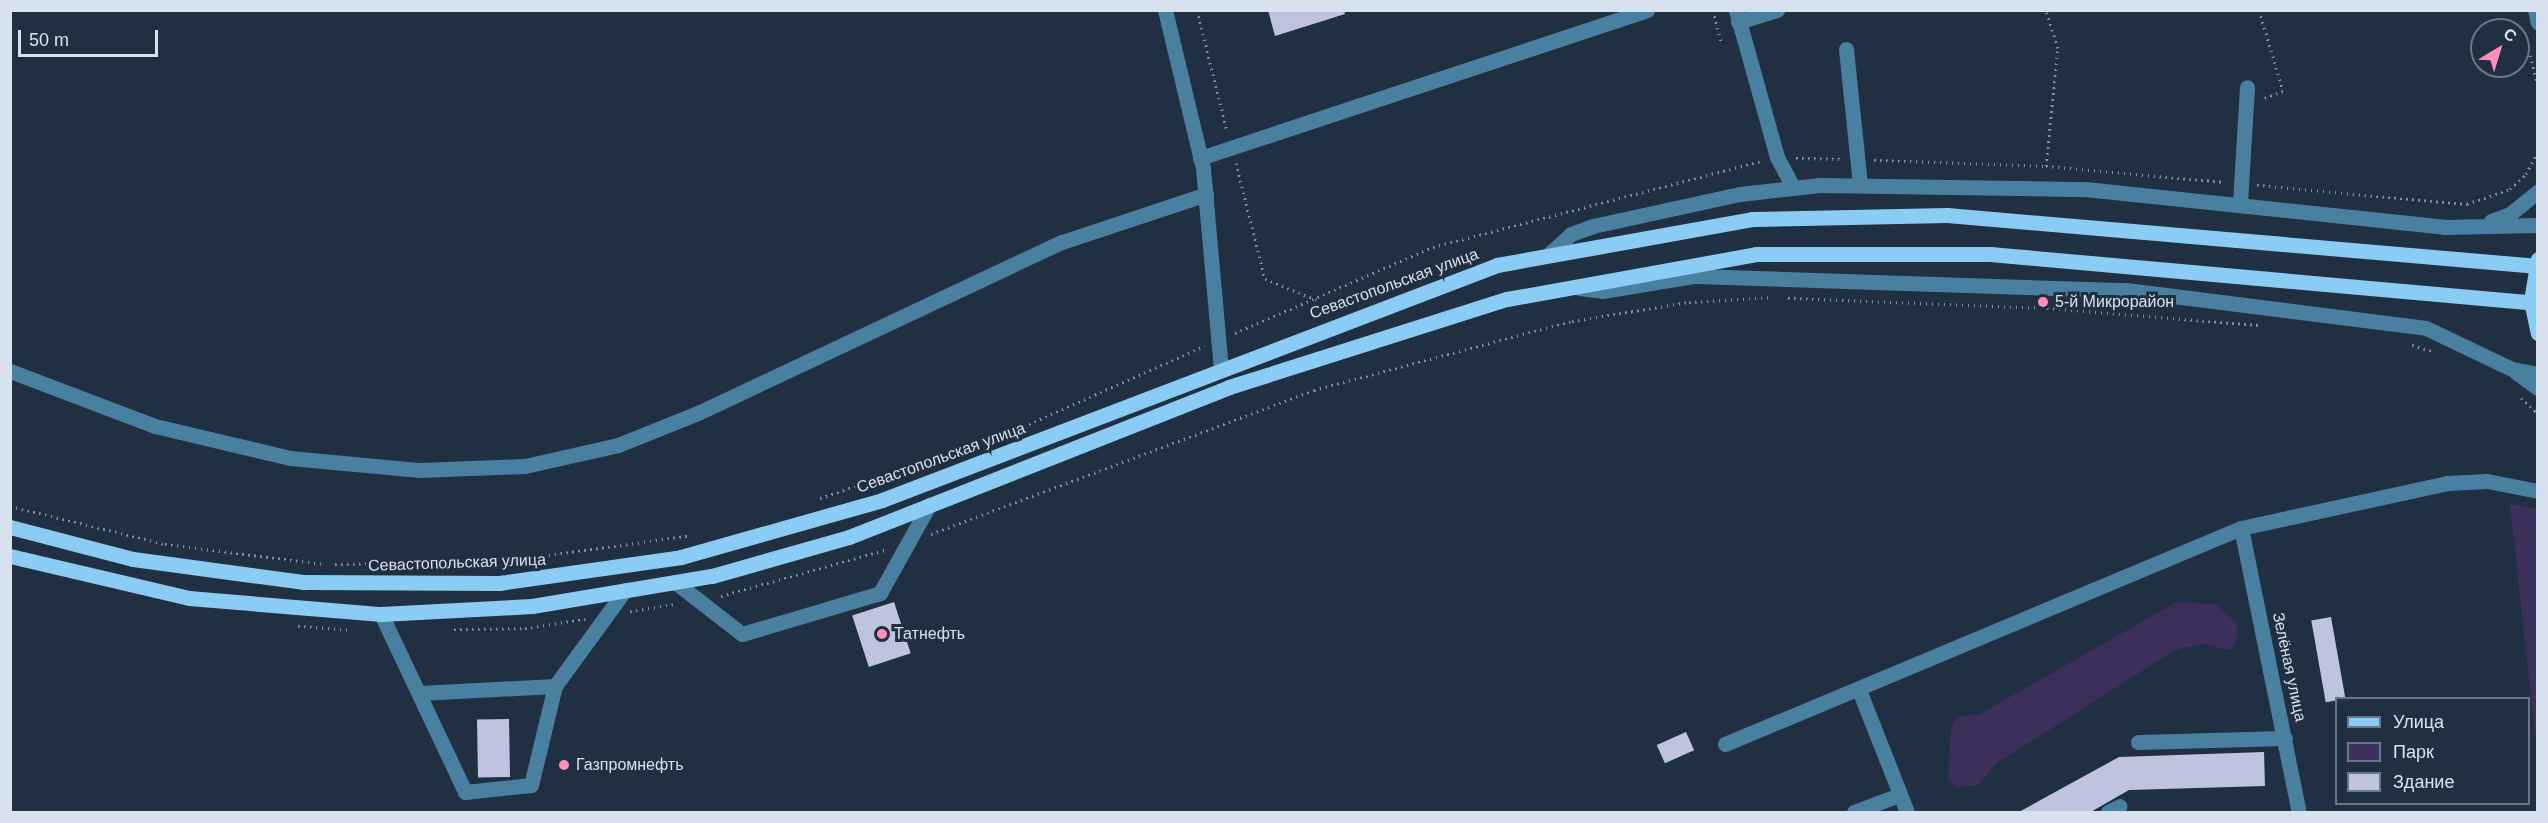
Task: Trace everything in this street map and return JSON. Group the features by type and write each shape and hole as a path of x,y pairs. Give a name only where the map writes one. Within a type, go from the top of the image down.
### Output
{"main road":[{"name":"Севастопольская улица","path":"10,527 133,559 304,582 439,585 578,575 777,534 915,487 1415,293 1550,253 1741,220 1861,214 2067,223 2538,266"},
{"path":"10,556 189,598 381,614 532,606 675,582 849,537 1229,387 1561,286 1756,254 1863,251 2113,262 2538,303"},
{"path":"2538,259 2531,301 2538,333"}],"street":[{"path":"1165,10 1200,158 1206,194 1221,369"},
{"path":"1200,158 1647,10"},
{"path":"1776,10 1737,16 1777,157 1793,187"},
{"path":"2535,10 2538,23"},
{"path":"1846,50 1860,184"},
{"path":"2240,202 2247,87"},
{"path":"1550,253 1571,234 1593,226 1793,187 1860,184 2085,189 2240,202 2444,227 2538,225"},
{"path":"2477,226 2510,214 2538,191"},
{"path":"10,371 155,426 290,458 420,470 525,466 618,445 700,412 1062,242 1206,194"},
{"path":"1561,286 1602,291 1695,276 2004,282 2126,290 2426,328 2512,369 2538,388"},
{"path":"2512,369 2538,374"},
{"path":"1725,744 1859,690 2241,528 2447,483 2487,482 2538,491"},
{"path":"675,582 701,600 741,634 880,593 903,545 929,506"},
{"name":"Зелёная улица","path":"2241,528 2300,813"},
{"path":"381,614 465,792 531,785 555,686 625,590"},
{"path":"420,693 555,686"},
{"path":"1859,690 1906,813"},
{"path":"2139,742 2285,738"},
{"path":"1854,813 1899,795"}],"path":[{"path":"1197,10 1265,279 1317,300"},
{"path":"1713,10 1721,43"},
{"path":"2046,10 2058,48 2046,166"},
{"path":"2530,56 2538,86"},
{"path":"623,612 701,600 903,545 1314,390 1572,321 1677,303 1772,297 2046,308 2269,326"},
{"path":"2405,342 2444,355"},
{"path":"2517,395 2538,414"},
{"path":"443,629 525,628 589,618"},
{"path":"291,625 362,630"}],"green space":[{"path":"2510,504 2537,509 2537,753"},
{"path":"2177,602 2215,604 2237,624 2238,638 2231,650 2202,644 2175,650 1997,763 1978,785 1958,788 1948,780 1951,727 1959,717 1980,714"}],"building":[{"path":"1268,10 1344,10 1345,14 1275,36"},
{"name":"Татнефть","path":"894,602 911,653 869,667 852,616"},
{"path":"2331,617 2345,697 2335,697 2335,701 2326,702 2311,620"},
{"path":"509,719 510,777 478,778 477,720"},
{"path":"1686,732 1694,750 1665,763 1657,745"},
{"path":"2264,752 2265,786 2129,790 2089,813 2017,813 2119,757"}],"place":[{"name":"5-й Микрорайон","path":"2043,302"},
{"name":"Татнефть","path":"882,634"},
{"name":"Газпромнефть","path":"564,765"}]}
